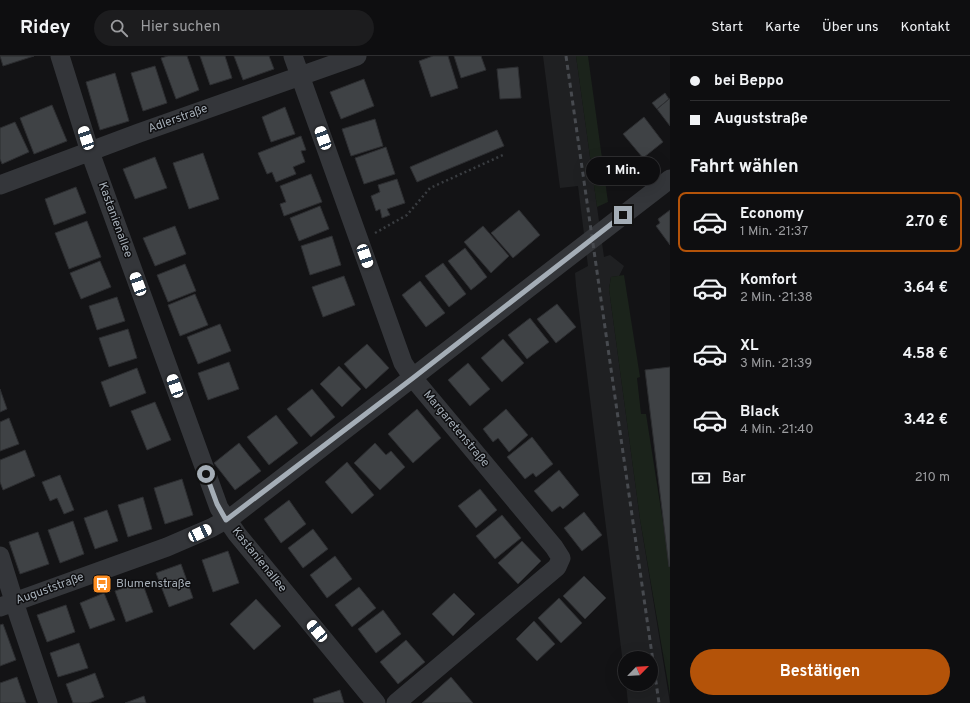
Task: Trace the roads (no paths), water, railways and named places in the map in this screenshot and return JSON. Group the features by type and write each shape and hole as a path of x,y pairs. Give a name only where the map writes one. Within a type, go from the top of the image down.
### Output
{"street":[{"name":"Kastanienallee","path":"60,56 90,152 217,504 226,520 376,703"},
{"name":"Margaretenstraße","path":"293,56 403,363 413,378 550,541 560,558 558,567 396,703"},
{"name":"Adlerstraße","path":"0,185 357,56"},
{"name":"Auguststraße","path":"7,604 167,547 226,520 413,378 670,179"},
{"path":"0,556 7,604 48,703"}],"railway":[{"path":"566,56 659,703"}],"place":[{"name":"Blumenstraße","path":"102,584"}]}
